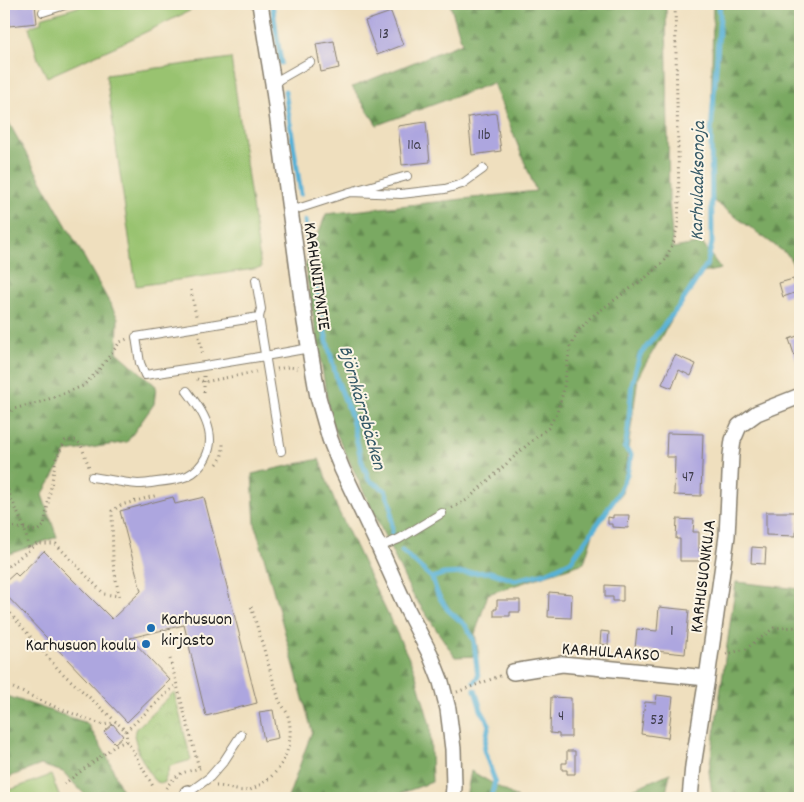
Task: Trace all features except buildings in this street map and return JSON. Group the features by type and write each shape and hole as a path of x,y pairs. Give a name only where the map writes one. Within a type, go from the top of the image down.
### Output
{"street":[{"name":"KARHUNIITYNTIE","path":"260,4 318,397 330,439 342,469 430,654 441,682 448,708 453,748 453,798"},
{"name":"KARHUSUONKUJA","path":"690,798 693,766 708,678 727,536 733,440 739,426 757,413 800,396"},
{"name":"KARHULAAKSO","path":"513,672 562,664 708,678"}],"lane":[{"path":"43,12 68,4"},
{"path":"273,83 310,62"},
{"path":"350,192 401,194 445,188 462,184 483,169"},
{"path":"291,211 407,176"},
{"path":"256,280 261,309 259,317 281,451"},
{"path":"259,317 136,337 140,363 145,375 310,348"},
{"path":"92,477 139,484 174,480 189,475 201,465 207,456 210,446 210,432 198,406 187,391"},
{"path":"379,547 399,539 442,514"},
{"path":"187,796 210,777 224,761 241,735"}],"path":[{"path":"442,514 467,500 548,428 557,412 563,393 570,347 580,330 591,317 649,275 665,260 674,241 678,224 679,188 675,4"},
{"path":"4,418 13,409 41,402 83,386 98,371 120,342 136,337"},
{"path":"4,526 37,531 44,526 56,458 65,441 76,440 81,445 92,477"},
{"path":"4,481 25,530 29,550"},
{"path":"4,493 12,498"},
{"path":"4,569 37,544 56,544 104,594 119,596 113,563"},
{"path":"4,606 59,670 126,731 127,741 160,798"},
{"path":"187,796 218,786 240,791 253,789 271,778 283,762 289,738 287,713 279,700 251,606"},
{"path":"710,657 746,649 774,628 800,627"},
{"path":"170,659 199,768"},
{"path":"445,696 513,672"},
{"path":"4,684 104,725 116,722"},
{"path":"126,731 177,684"},
{"path":"64,784 116,745 127,741"}],"green space":[{"path":"88,4 204,4 47,77 38,59 29,27 41,23 41,18"},
{"path":"450,4 666,4 669,201 673,248 702,243 721,269 698,274 638,377 622,493 595,527 584,563 488,594 475,634 479,656 455,657 411,592 331,422 305,267 326,214 536,191 493,83 377,125 352,87 462,43"},
{"path":"713,4 800,4 800,277 788,255 710,198"},
{"path":"231,58 261,268 136,286 106,75"},
{"path":"4,114 118,318 117,352 156,386 154,404 127,442 66,452 42,495 57,537 4,556"},
{"path":"319,459 337,508 414,669 430,725 432,782 388,798 288,798 312,731 255,524 252,474"},
{"path":"736,582 800,589 800,798 716,798 712,794 709,771"},
{"path":"174,692 191,760 170,766 164,783 161,783 153,779 139,754 134,735 137,728"},
{"path":"4,695 87,723 108,758 123,793 122,798 88,798 63,772 41,765 4,779"},
{"path":"471,771 518,798 466,798"},
{"path":"670,773 665,798 612,798"},
{"path":"51,775 60,798 4,798 4,792"}],"waterway":[{"name":"Björnkärrsbäcken","path":"272,4 281,63"},
{"name":"Karhulaaksonoja","path":"432,578 443,574 490,572 515,580 546,573 571,561 618,494 627,474 631,455 625,448 632,384 640,355 680,305 707,264 712,243 711,133 720,16 719,4"},
{"name":"Björnkärrsbäcken","path":"285,91 301,194"},
{"name":"Björnkärrsbäcken","path":"305,221 323,325 337,380 351,415 361,459 369,480 385,490 391,505 392,534"},
{"name":"Björnkärrsbäcken","path":"402,551 432,578 438,595 448,610 466,626 474,641 478,677 474,682"},
{"name":"Björnkärrsbäcken","path":"475,690 481,710 489,724 484,750 495,781 491,798"}],"place":[{"name":"Karhusuon kirjasto","path":"151,628"},
{"name":"Karhusuon koulu","path":"146,644"}]}
